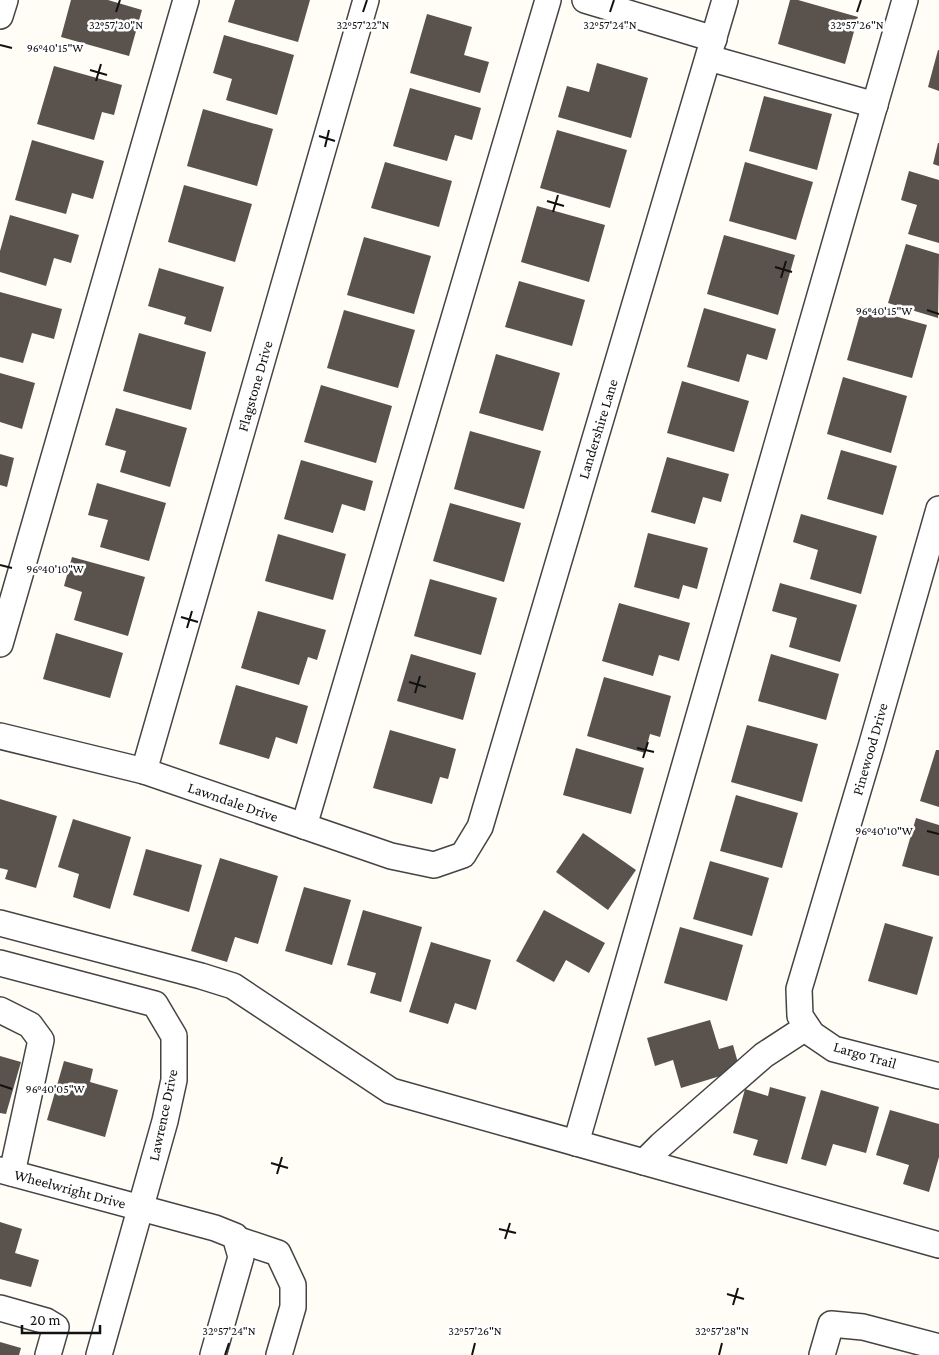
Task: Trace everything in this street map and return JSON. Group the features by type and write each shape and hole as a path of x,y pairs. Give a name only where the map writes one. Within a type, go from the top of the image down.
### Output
{"street":[{"path":"0,16 5,0"},
{"path":"0,644 186,0"},
{"name":"Flagstone Drive","path":"144,771 366,0"},
{"path":"304,826 548,0"},
{"path":"585,0 712,49 875,105"},
{"name":"Landershire Lane","path":"463,855 480,827 725,0"},
{"path":"576,1142 905,0"},
{"name":"Pinewood Drive","path":"807,1027 800,1016 798,989 871,747 939,509"},
{"name":"Lawndale Drive","path":"0,736 144,771 391,856 434,865 463,855"},
{"path":"0,923 233,986 391,1091 939,1245"},
{"name":"Lawrence Drive","path":"0,963 155,1004 174,1036 174,1080 165,1121 99,1355"},
{"path":"0,1010 30,1025 41,1040 6,1172"},
{"path":"644,1162 764,1054 807,1027"},
{"name":"Largo Trail","path":"807,1027 812,1034 834,1048 939,1076"},
{"name":"Wheelwright Drive","path":"6,1172 215,1228 235,1236 236,1239 278,1253 293,1285 293,1306 279,1355"},
{"path":"213,1355 241,1257 236,1239"},
{"path":"0,1308 46,1321 56,1327 48,1355"},
{"path":"822,1355 831,1324 863,1327 939,1347"}],"building":[{"path":"71,0 108,0 142,10 129,56 61,37"},
{"path":"235,0 310,0 298,42 228,22"},
{"path":"790,0 798,0 858,17 845,64 778,44"},
{"path":"427,14 472,27 464,55 489,62 480,93 410,73"},
{"path":"224,35 294,55 277,115 226,100 232,79 213,73"},
{"path":"939,50 939,91 928,87"},
{"path":"597,63 648,78 631,138 558,117 567,86 589,92"},
{"path":"54,66 122,85 114,115 102,112 94,140 37,124"},
{"path":"410,88 481,108 472,140 455,135 447,161 393,146"},
{"path":"764,96 832,114 817,170 749,151"},
{"path":"203,109 273,129 257,186 187,166"},
{"path":"557,130 627,150 610,208 540,188"},
{"path":"32,140 104,161 93,199 72,193 66,214 15,200"},
{"path":"939,143 939,166 933,164"},
{"path":"385,162 452,181 439,227 371,208"},
{"path":"745,162 813,182 796,240 729,221"},
{"path":"909,171 939,180 939,243 908,234 917,205 901,200"},
{"path":"184,185 252,204 235,262 168,242"},
{"path":"537,206 605,225 589,282 521,262"},
{"path":"10,215 79,235 71,263 54,258 46,286 0,272 0,251"},
{"path":"724,235 795,255 778,315 707,294"},
{"path":"364,237 431,256 414,314 347,295"},
{"path":"906,244 939,254 938,318 888,303"},
{"path":"159,268 224,287 211,332 184,324 186,317 148,306"},
{"path":"519,281 585,300 572,346 505,327"},
{"path":"0,292 62,309 54,339 32,333 23,363 0,357"},
{"path":"862,307 927,325 912,378 847,360"},
{"path":"704,308 776,329 767,360 747,354 739,382 687,367"},
{"path":"344,310 415,330 398,388 327,368"},
{"path":"139,333 206,352 191,410 123,391"},
{"path":"496,354 560,373 543,431 479,413"},
{"path":"0,373 35,383 22,429 0,422"},
{"path":"843,377 907,396 891,453 827,434"},
{"path":"682,381 749,401 734,452 667,433"},
{"path":"321,385 392,406 376,463 304,442"},
{"path":"116,408 187,428 170,487 120,472 126,451 105,445"},
{"path":"470,431 541,451 524,509 454,489"},
{"path":"841,450 897,466 883,515 827,499"},
{"path":"0,454 14,458 7,487 0,485"},
{"path":"667,457 729,474 721,502 703,497 695,524 651,512"},
{"path":"301,460 373,481 365,511 342,504 333,533 284,519"},
{"path":"97,483 166,503 149,561 100,547 108,520 88,515"},
{"path":"450,503 521,523 504,582 433,561"},
{"path":"801,514 877,536 861,594 810,579 818,550 793,542"},
{"path":"648,533 708,548 697,589 683,585 679,599 634,587"},
{"path":"278,534 346,554 333,600 265,581"},
{"path":"72,557 145,577 128,636 74,620 82,592 64,586"},
{"path":"430,579 497,598 481,655 414,636"},
{"path":"780,583 857,605 840,662 789,647 797,618 772,611"},
{"path":"619,603 690,623 679,661 659,655 653,676 602,661"},
{"path":"258,611 326,630 317,660 308,657 299,685 241,668"},
{"path":"56,633 123,653 110,698 43,679"},
{"path":"411,654 476,673 463,720 397,701"},
{"path":"771,654 839,674 826,720 758,701"},
{"path":"604,677 671,696 660,737 650,734 645,753 587,736"},
{"path":"236,685 308,706 297,744 276,737 269,759 219,744"},
{"path":"747,725 818,744 802,802 731,782"},
{"path":"390,730 456,749 448,779 440,777 432,804 373,788"},
{"path":"576,748 644,768 631,814 563,795"},
{"path":"936,750 939,750 939,807 920,801"},
{"path":"736,795 798,813 782,868 720,851"},
{"path":"0,799 57,816 36,888 5,879 8,870 0,868"},
{"path":"916,818 939,825 939,876 902,866"},
{"path":"73,819 131,837 110,909 73,897 79,874 58,867"},
{"path":"583,833 636,870 608,910 556,872"},
{"path":"146,849 202,865 189,912 133,895"},
{"path":"220,858 278,876 258,944 235,937 227,962 191,951"},
{"path":"710,861 769,878 752,936 693,919"},
{"path":"304,887 351,900 332,965 285,951"},
{"path":"363,910 422,927 401,1002 370,993 376,973 347,965"},
{"path":"544,910 605,943 589,973 566,960 554,982 516,961"},
{"path":"885,923 933,937 917,995 868,981"},
{"path":"680,927 743,945 727,1001 664,983"},
{"path":"431,942 491,960 476,1010 455,1003 448,1024 409,1012"},
{"path":"710,1020 719,1049 733,1045 740,1070 681,1088 673,1060 655,1066 647,1038"},
{"path":"0,1056 21,1062 6,1114 0,1113"},
{"path":"64,1061 93,1069 90,1082 118,1090 105,1137 47,1120"},
{"path":"770,1087 806,1097 787,1164 753,1155 758,1140 733,1133 745,1089 768,1096"},
{"path":"821,1090 879,1107 866,1153 833,1144 826,1166 801,1159"},
{"path":"890,1110 939,1124 939,1157 929,1192 903,1184 909,1165 876,1155"},
{"path":"0,1222 22,1229 15,1253 39,1260 31,1287 0,1279"},
{"path":"0,1342 21,1348 19,1355 0,1355"}]}
